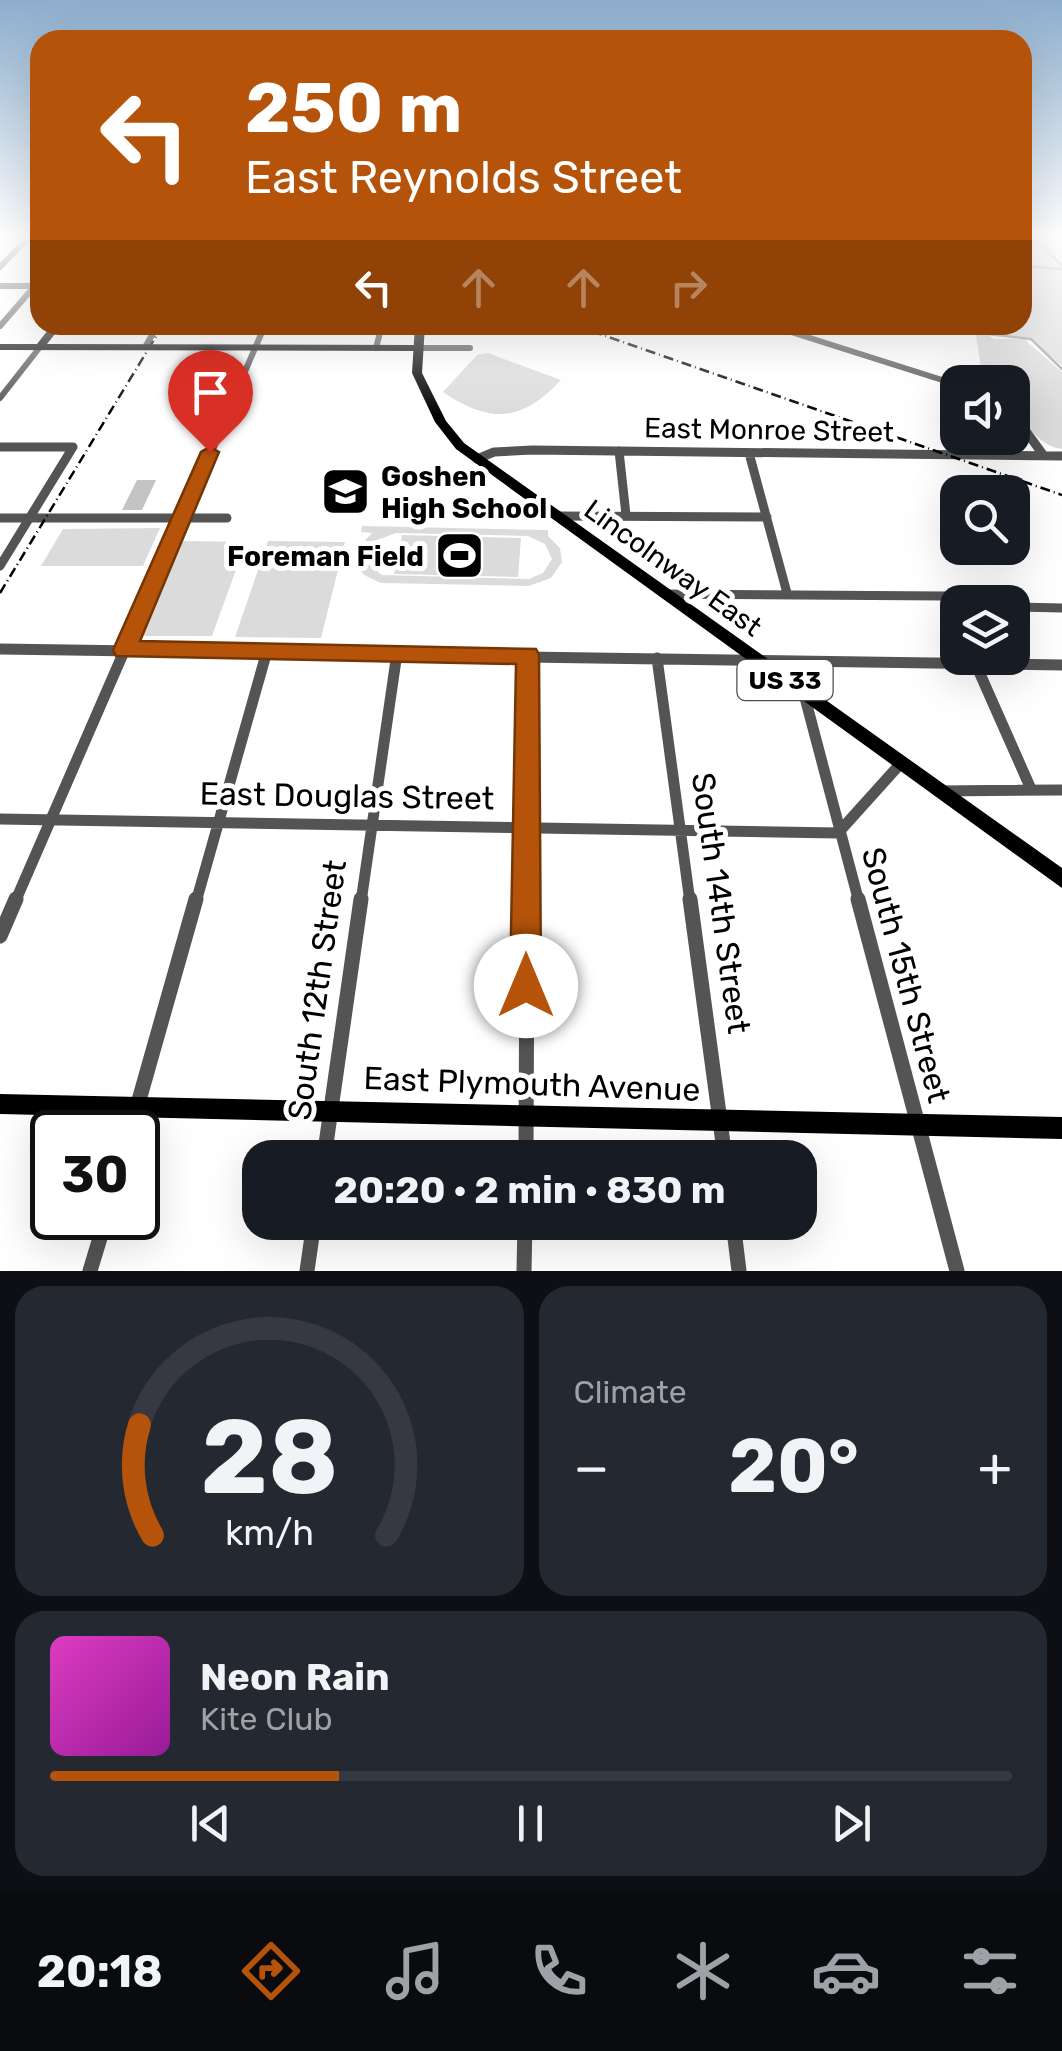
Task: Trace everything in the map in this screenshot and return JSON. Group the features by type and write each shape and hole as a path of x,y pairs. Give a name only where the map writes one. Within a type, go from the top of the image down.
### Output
{"highway":[{"name":"Lincolnway East","path":"418,335 417,372 435,412 453,438 477,459 1062,879"}],"main road":[{"path":"40,346 49,335"},
{"path":"0,346 416,348"},
{"name":"East Plymouth Avenue","path":"0,1104 1062,1128"}],"street":[{"path":"0,326 25,298"},
{"path":"144,347 152,335"},
{"path":"0,936 260,335"},
{"path":"376,348 379,335"},
{"path":"800,335 940,379"},
{"path":"0,398 40,346"},
{"path":"416,348 470,348"},
{"path":"1030,437 1044,456"},
{"path":"0,446 73,447 0,566"},
{"name":"East Monroe Street","path":"477,459 514,450 1062,456"},
{"path":"620,451 626,515"},
{"path":"749,453 787,593"},
{"path":"558,516 767,517"},
{"path":"0,518 227,518"},
{"path":"664,594 787,593 940,602"},
{"path":"1030,607 1062,608"},
{"path":"0,649 940,661"},
{"path":"137,1110 267,651"},
{"name":"South 12th Street","path":"327,1140 397,653"},
{"path":"526,1140 528,655"},
{"name":"South 14th Street","path":"657,658 723,1140"},
{"path":"1030,664 1062,665"},
{"path":"980,675 1031,789"},
{"name":"South 15th Street","path":"804,694 957,1271"},
{"path":"838,833 901,763"},
{"path":"938,791 1062,790"},
{"name":"East Douglas Street","path":"0,819 838,833"},
{"path":"90,1271 99,1240"},
{"path":"307,1271 311,1240"},
{"path":"524,1271 525,1240"},
{"path":"735,1240 739,1271"}],"shaded area":[{"path":"1032,298 1062,298 1062,366 1028,337 996,336 1032,335"},
{"path":"976,335 1024,339 1062,372 1062,449 1033,433 1030,365 980,365"},
{"path":"488,353 561,380 533,404 505,414 476,410 443,392 477,355"},
{"path":"362,526 548,530 548,536 560,548 562,562 551,578 529,586 381,583 364,575 356,564 358,548 372,533 361,532","holes":["396,533 528,536 545,544 552,559 543,573 529,579 382,575 368,564 367,551 377,540"]},
{"path":"160,528 143,566 41,566 63,529"},
{"name":"Foreman Field","path":"402,535 521,538 518,577 394,574"},
{"path":"183,541 246,542 212,636 142,636"},
{"path":"268,541 345,542 321,638 235,637"}],"building":[{"path":"137,480 156,480 142,510 122,510"}],"waterway":[{"path":"997,335 1031,339 1062,369"}],"railway":[{"path":"0,593 157,335"},
{"path":"603,335 1062,495"}],"place":[{"name":"Goshen High School","path":"346,492"},
{"name":"Foreman Field","path":"459,556"}],"route":[{"path":"210,452 124,650 528,655 526,986"}]}
